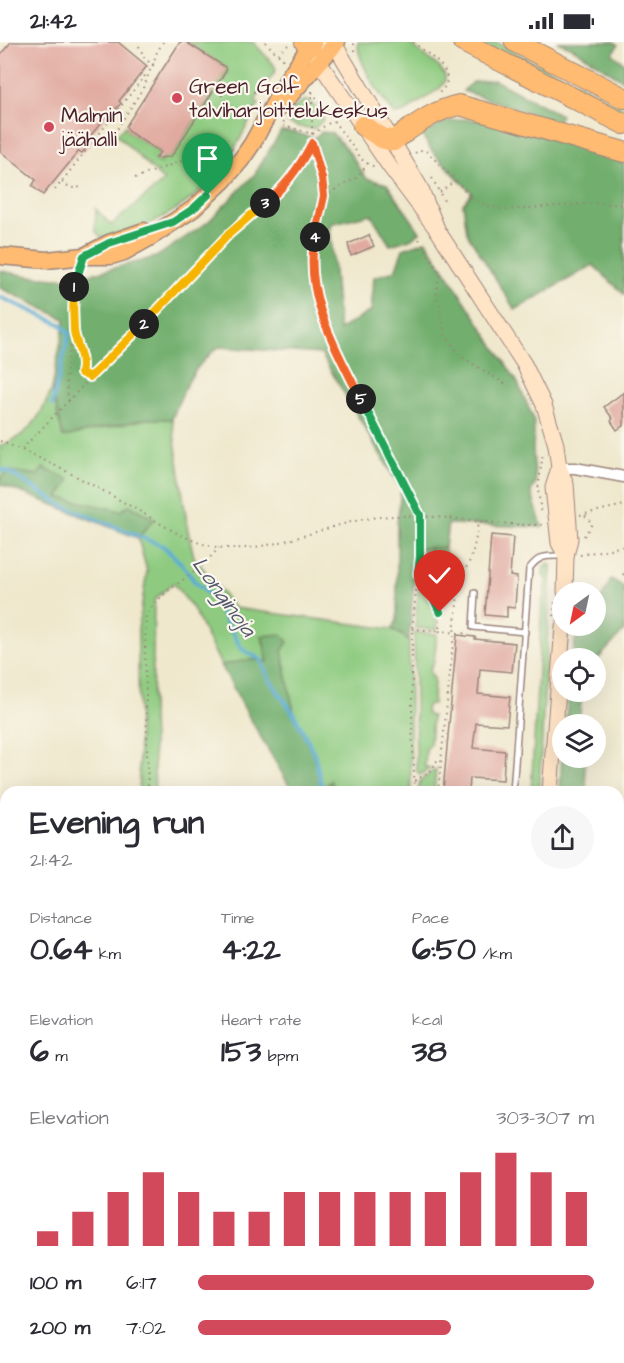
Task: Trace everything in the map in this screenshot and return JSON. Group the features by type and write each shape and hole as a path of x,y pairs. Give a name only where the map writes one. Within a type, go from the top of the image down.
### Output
{"highway":[{"path":"464,42 624,124"},
{"path":"515,42 624,98"},
{"path":"363,126 382,138 393,141 429,116 445,108 459,105 624,152"}],"main road":[{"path":"0,256 14,259 47,260 111,256 124,252 149,238 193,209 223,180 267,121 282,88 308,47 336,43 420,187 438,231"},
{"path":"308,47 438,231 531,376 550,422 559,468 553,488 559,543 566,556 565,582"},
{"path":"550,786 562,636"}],"street":[{"path":"559,468 575,468 624,477"}],"lane":[{"path":"513,786 529,569 536,560 542,557 566,556"},
{"path":"475,593 473,627 525,632"}],"path":[{"path":"55,190 153,65 156,54 164,42"},
{"path":"265,42 285,60"},
{"path":"413,42 448,74 449,80 446,85 431,98"},
{"path":"138,44 146,59 153,65"},
{"path":"279,54 308,47"},
{"path":"110,145 114,132 143,89 147,73"},
{"path":"268,92 224,91 221,93 227,104 237,112 313,134"},
{"path":"22,449 243,220 278,194 312,143 312,92 368,165 376,168"},
{"path":"313,134 332,121"},
{"path":"312,143 322,178 324,196 314,243 314,285 326,329 420,515 418,574 412,629 412,727 415,786"},
{"path":"135,178 223,146 235,149"},
{"path":"416,153 420,150 426,151 471,198 506,210 596,203 624,204"},
{"path":"324,196 356,178 368,165"},
{"path":"440,192 456,180"},
{"path":"62,182 70,188 82,188"},
{"path":"419,239 440,274 436,291 445,334 460,356 509,386"},
{"path":"84,256 74,287 72,307 74,334 84,365 81,373 90,377"},
{"path":"69,402 66,392 66,370 74,334"},
{"path":"0,441 22,449 129,505 182,536 219,547 239,548 272,543 372,518 420,515 547,525 546,520"},
{"path":"543,450 538,490 540,509 543,514"},
{"path":"579,523 579,515 624,505"},
{"path":"579,539 592,524 584,514"},
{"path":"439,786 460,574 466,570 476,538 478,521"},
{"path":"566,556 624,546"},
{"path":"148,786 146,616 153,605 174,586 201,567 219,547"},
{"path":"418,574 426,583 440,612 439,631"},
{"path":"412,629 459,633"},
{"path":"415,781 433,769 435,762 441,759"}],"green space":[{"path":"186,42 253,42 276,70 255,101 259,104 234,150 204,188 174,211 157,220 101,238 95,230 96,209 111,225 164,181 116,134 126,126 129,132 160,152 155,160 160,163 165,155 170,157 173,154 226,71 225,67"},
{"path":"358,42 408,42 440,68 445,75 445,81 440,88 405,112 395,114 377,90 366,69 361,59"},
{"path":"479,42 496,42 624,108 624,116"},
{"path":"557,42 615,42 618,45 613,54 624,63 624,81 573,48"},
{"path":"494,80 561,115 557,122 463,91 473,82"},
{"path":"305,100 314,105 324,119 314,129 288,123 293,110"},
{"path":"464,119 491,121 605,153 624,164 624,294 593,265 515,310 467,233 463,204 472,193 432,151 422,135 445,122"},
{"path":"281,131 314,138 321,132 332,133 349,152 366,178 387,184 420,232 410,239 390,245 371,214 330,224 339,330 371,311 374,277 395,271 403,249 426,241 517,381 534,420 533,454 536,483 531,491 542,527 448,524 445,548 417,548 409,640 392,629 397,620 397,524 401,489 321,354 219,347 195,370 172,419 145,419 63,437 52,389 65,319 0,288 0,271 72,279 156,257 208,222 255,174"},
{"path":"52,389 63,437 145,419 172,419 188,531 194,557 234,608 392,629 409,640 411,786 333,786 331,782 326,786 321,786 314,753 294,714 282,651 262,636 268,662 249,660 221,665 192,607 173,583 154,600 152,716 155,786 139,786 138,629 147,571 138,538 153,519 57,497 38,475 7,471 0,480 0,446 26,431 43,409"},
{"path":"43,468 70,480 58,497 121,511 129,505 154,519 138,538 0,484 0,480 7,471 38,475"},
{"path":"422,548 445,548 439,607 434,591 421,571"},
{"path":"549,564 551,566 539,786 531,786 542,602 546,579 543,575 544,567"},
{"path":"611,579 624,587 624,631 606,650 606,648 574,648 576,636 606,636 606,590"},
{"path":"422,586 430,595 435,606 437,630 415,628 418,592"},
{"path":"414,632 437,634 434,662 430,668 434,678 433,704 429,704 426,708 427,715 432,716 430,745 426,749 425,767 431,768 420,775 416,764"},
{"path":"281,634 288,642 282,651 294,713 314,753 321,786 289,786 221,665 249,660 268,662 262,636"},
{"path":"568,702 581,702 580,714 566,714"},
{"path":"561,768 585,768 586,786 560,786"},
{"path":"436,769 435,786 419,786 420,781"}],"building":[{"name":"Malmin jäähalli","path":"11,42 118,42 147,66 119,101 121,103 112,114 110,112 86,141 90,144 82,153 79,151 43,195 32,186 36,180 0,151 0,55"},
{"name":"Green Golf talviharjoittelukeskus","path":"180,42 186,42 225,67 226,71 173,154 170,157 156,158 160,152 129,132 126,126"},
{"path":"369,235 374,246 351,256 348,244"},
{"path":"624,392 624,425 617,430 611,421 613,419 604,407"},
{"path":"491,535 513,537 510,576 517,577 515,608 507,607 507,617 485,615"},
{"path":"457,635 515,643 512,672 480,669 478,694 510,697 507,725 476,723 473,748 505,751 503,780 470,778 469,786 444,786"}],"waterway":[{"path":"0,297 60,324 69,333 52,405"},
{"name":"Longinoja","path":"0,470 7,471 61,505 163,546 180,562 195,582 211,596 242,649 261,660 269,679 294,714 314,753 322,786"}],"place":[{"name":"Green Golf talviharjoittelukeskus","path":"177,98"},
{"name":"Malmin jäähalli","path":"49,127"}],"route":[{"path":"208,195 193,209 173,222 109,243 84,256 74,287 72,307 74,334 84,365 81,373 90,377 133,336 243,220 278,194 312,143 322,178 324,196 314,243 314,285 326,329 420,515 418,574 426,583 440,612"}]}
